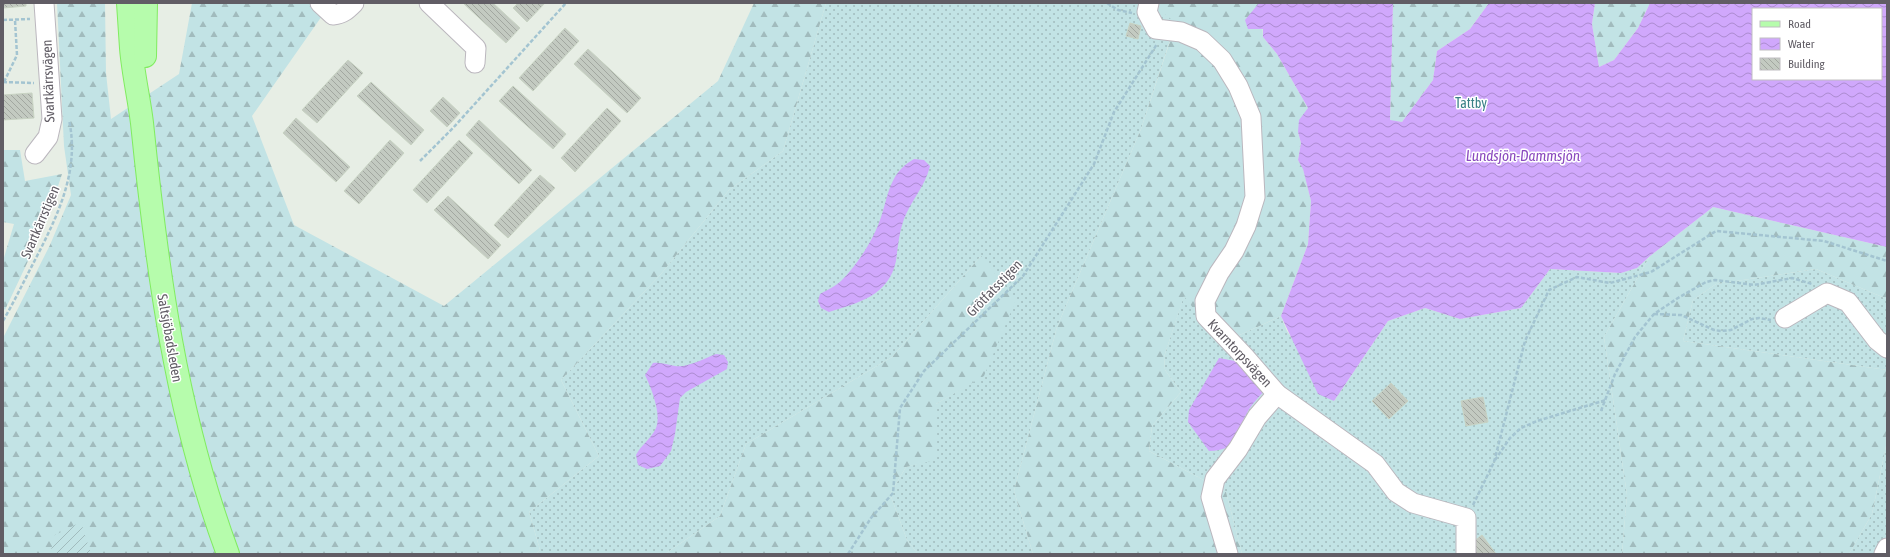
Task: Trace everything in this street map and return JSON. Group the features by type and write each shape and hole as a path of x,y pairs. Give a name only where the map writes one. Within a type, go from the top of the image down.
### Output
{"main road":[{"name":"Saltsjöbadsleden","path":"128,3 131,49 141,117 156,256 174,366 202,477 228,554"},
{"name":"Saltsjöbadsleden","path":"141,117 144,76 146,3"}],"street":[{"path":"320,3 333,14 340,14 346,12 354,3"},
{"path":"429,3 476,48 475,63"},
{"path":"1148,8 1156,29"},
{"name":"Svartkärrsvägen","path":"35,154 48,137 52,119 40,10"},
{"name":"Kvarntorpsvägen","path":"1156,29 1181,32 1202,41 1222,60 1238,86 1251,117 1255,198 1246,226 1234,251 1219,274 1206,301 1206,316 1277,394 1375,464 1396,492 1412,503 1466,518"},
{"path":"1785,318 1827,293 1848,302 1877,340 1887,348"},
{"path":"1228,554 1211,497 1215,479 1238,449 1257,417 1277,394"},
{"path":"1466,518 1466,554"},
{"path":"1884,554 1887,548"}],"path":[{"path":"420,161 453,128 566,3"},
{"path":"1107,3 1118,10 1132,13 1148,8"},
{"path":"3,20 15,20 40,10"},
{"path":"15,20 17,55 4,82 36,82"},
{"name":"Grötfatsstigen","path":"848,554 872,518 893,493 900,408 924,371 1023,276 1094,164 1114,112 1158,42 1156,29"},
{"name":"Svartkärrstigen","path":"3,321 46,238 66,191 71,166 71,132 68,119 52,119"},
{"path":"1494,462 1525,341 1549,290 1578,278 1610,283 1650,272 1716,231 1824,241 1887,261"},
{"path":"1601,411 1615,374 1635,337 1654,314 1706,282 1714,280 1754,285 1792,278 1814,284 1827,293"},
{"path":"1654,314 1681,315 1714,330 1721,331 1731,330 1745,322 1759,318 1778,320 1785,318"},
{"path":"1466,518 1494,462 1510,438 1521,428 1537,421 1606,399"}],"green space":[{"path":"57,3 105,3 106,73 111,119 179,74 192,3 331,3 252,116 294,225 444,306 718,81 754,3 826,3 783,151 729,190 661,274 561,380 599,456 529,512 540,550 536,554 3,554 3,338 50,245 71,195 64,146"},
{"path":"826,3 1177,3 1176,22 1141,129 1057,327 1014,491 1033,554 918,554 907,540 890,494 906,467 936,459 936,404 984,375 981,256 892,357 746,444 720,516 665,554 536,554 540,550 529,512 599,456 561,380 661,274 729,190 783,151"},
{"path":"1154,3 1261,3 1263,37 1277,54 1308,108 1298,132 1301,143 1298,160 1303,168 1311,201 1308,244 1281,316 1220,344 1184,296 1164,357 1165,370 1181,392 1152,426 1149,451 1226,492 1242,554 1033,554 1014,491 1057,327 1141,129 1176,23 1153,5"},
{"path":"1393,3 1489,3 1470,29 1437,51 1433,80 1402,122 1390,121"},
{"path":"1595,3 1650,3 1638,28 1614,60 1599,67 1592,24"},
{"path":"3,150 20,150 25,181 62,174 46,223 5,310 3,308 3,261 14,224 3,222"},
{"path":"1713,207 1887,247 1887,299 1816,269 1716,284 1693,300 1683,341 1887,370 1887,441 1872,514 1849,554 1622,554 1627,495 1604,337 1650,256"},
{"path":"981,256 1016,300 984,376 936,404 936,460 906,467 890,494 907,540 918,554 665,554 720,516 746,444 892,357"},
{"path":"1650,256 1604,337 1627,495 1622,554 1242,554 1226,492 1149,451 1152,426 1181,392 1165,370 1164,357 1184,295 1220,344 1281,316 1287,331 1334,401 1388,321 1425,308 1460,319 1521,308 1550,269 1621,273 1637,268"},
{"path":"1816,269 1887,299 1887,370 1683,341 1693,300 1716,284"},
{"path":"1887,441 1887,554 1849,554 1872,514"},
{"path":"81,522 91,554 50,554 55,535"}],"water":[{"name":"Lundsjön-Dammsjön","path":"1259,3 1393,3 1390,120 1402,122 1433,80 1437,51 1470,29 1489,3 1595,3 1592,24 1599,67 1614,60 1638,28 1650,3 1887,3 1887,247 1713,207 1650,256 1637,268 1621,273 1550,269 1521,308 1460,319 1425,308 1388,321 1334,401 1318,394 1281,316 1308,244 1311,201 1303,169 1298,160 1301,143 1298,132 1299,120 1308,108 1277,54 1263,37 1263,29 1248,29 1245,20"},
{"path":"914,159 924,160 930,166 928,174 904,219 896,261 887,282 880,290 862,301 829,312 821,308 818,301 820,294 841,281 861,257 876,230 893,181 898,173"},
{"path":"716,354 724,355 728,362 727,369 686,392 680,398 671,451 660,466 647,469 638,465 636,455 654,432 658,416 655,401 645,375 653,363 685,366"},
{"path":"1219,358 1235,361 1264,391 1249,410 1235,440 1226,448 1209,451 1188,422 1189,410"}],"building":[{"path":"3,3 26,3 26,6 3,8"},
{"path":"463,3 493,3 520,28 506,43"},
{"path":"518,3 545,3 527,22 513,8"},
{"path":"1130,23 1141,26 1138,39 1126,36"},
{"path":"565,28 579,41 533,91 519,78"},
{"path":"588,49 641,98 627,113 574,64"},
{"path":"348,60 363,73 317,123 302,110"},
{"path":"371,82 424,130 411,145 357,96"},
{"path":"513,86 566,134 553,149 499,101"},
{"path":"32,93 34,118 3,120 3,95"},
{"path":"443,97 460,113 447,127 430,111"},
{"path":"607,108 621,121 575,172 561,158"},
{"path":"296,118 350,167 336,182 283,133"},
{"path":"479,120 532,170 519,184 466,135"},
{"path":"390,140 404,153 359,204 344,191"},
{"path":"459,140 473,153 427,203 413,190"},
{"path":"540,175 555,188 508,238 494,225"},
{"path":"448,196 501,245 488,259 434,210"},
{"path":"1391,383 1408,401 1389,419 1372,401"},
{"path":"1483,397 1488,422 1466,426 1461,401"},
{"path":"1482,535 1496,554 1475,554 1469,545"}],"park label":[{"name":"Tattby","path":"1471,103"}]}
